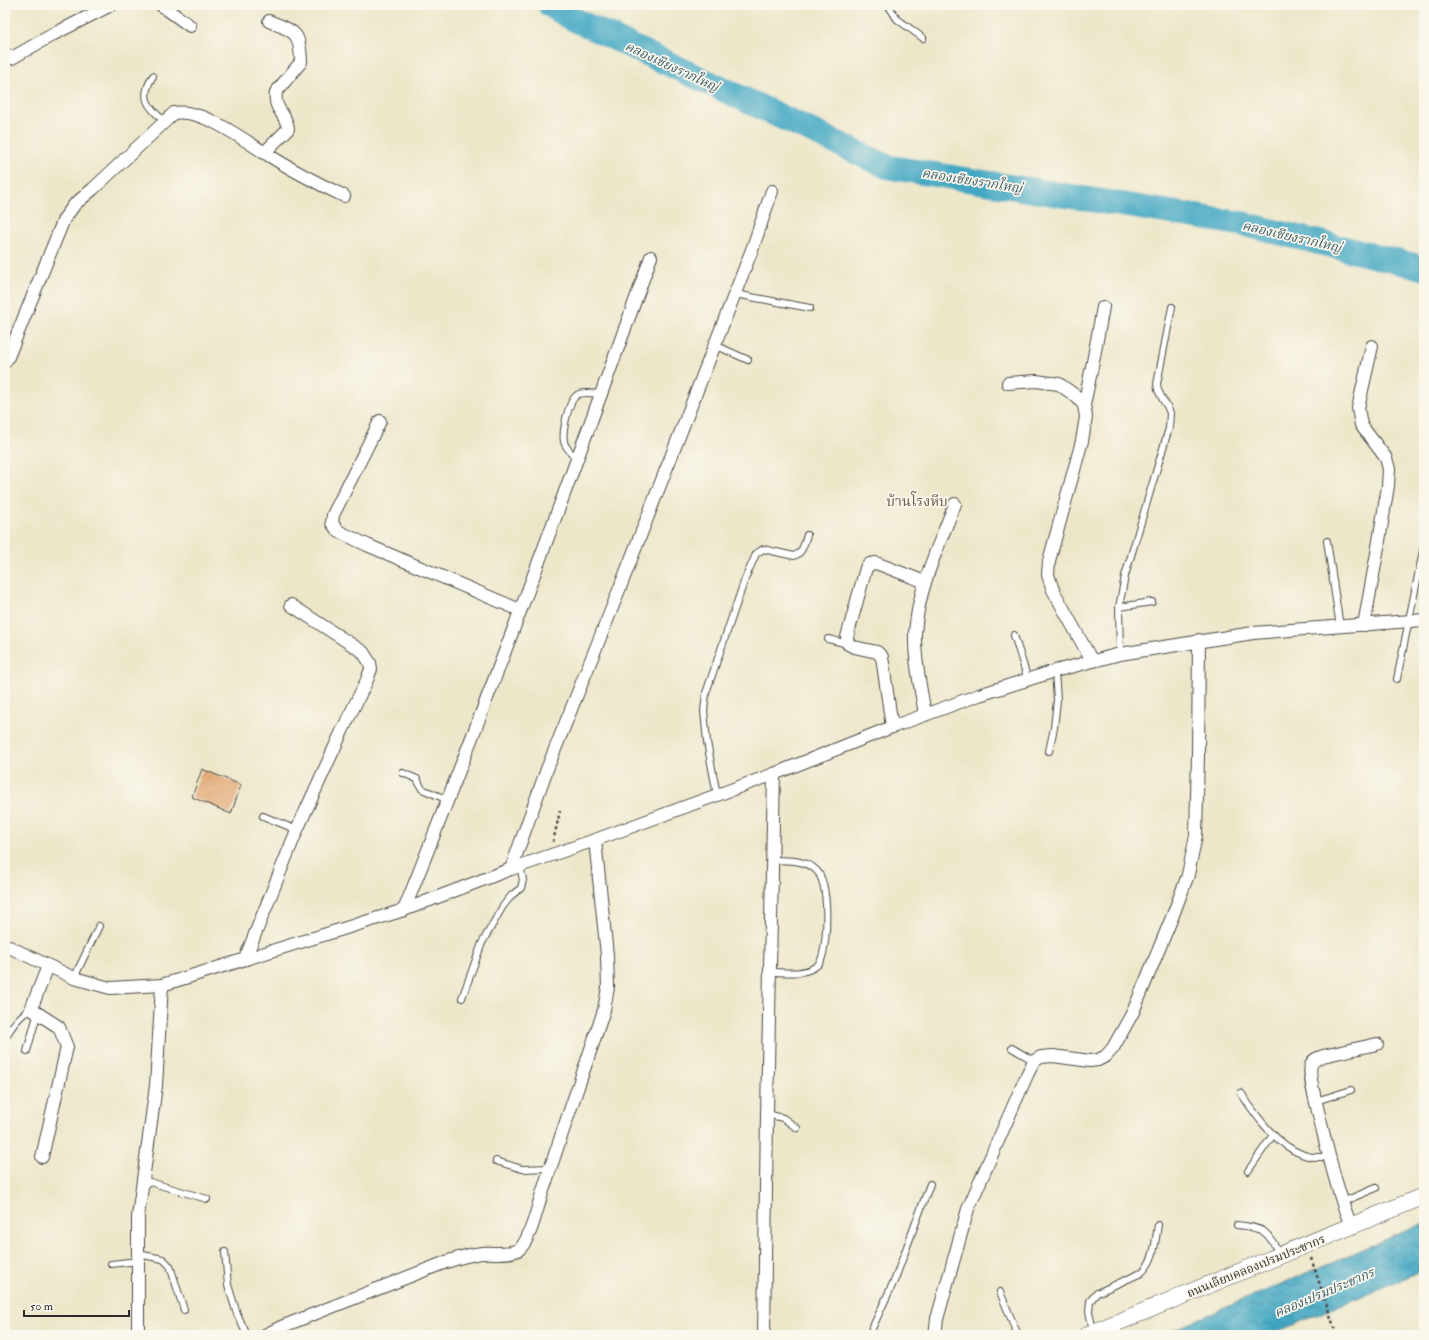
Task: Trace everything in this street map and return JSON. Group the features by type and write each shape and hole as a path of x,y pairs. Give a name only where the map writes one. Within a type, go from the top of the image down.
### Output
{"street":[{"path":"5,54 12,58 52,35 111,5"},
{"path":"162,5 190,26"},
{"path":"264,153 288,129 287,122 278,109 275,97 276,92 301,62 301,49 298,39 291,30 269,21"},
{"path":"5,362 29,308 64,219 75,204 174,113 182,112 196,115 229,129 264,153 344,196"},
{"path":"516,868 547,769 618,594 753,248 772,191"},
{"path":"404,910 448,800 578,459 651,257"},
{"path":"1092,661 1053,590 1048,575 1049,561 1082,441 1086,417 1084,405 1103,307"},
{"path":"1364,625 1388,486 1389,469 1386,458 1366,434 1359,419 1358,408 1372,346"},
{"path":"1008,383 1036,381 1059,384 1076,396 1084,405"},
{"path":"380,421 333,515 332,523 338,531 367,545 520,610"},
{"path":"925,715 915,633 925,582 954,504"},
{"path":"892,727 882,657 877,652 854,648 848,644 847,637 866,568 870,564 876,563 925,582"},
{"path":"245,959 297,830 371,669 370,663 363,652 291,605"},
{"path":"5,945 74,978 110,988 162,984 404,910 774,774 892,727 1055,671 1120,654 1199,640 1253,633 1424,620"},
{"path":"935,1335 937,1319 968,1208 1034,1061 1041,1057 1053,1056 1090,1061 1098,1060 1106,1056 1113,1048 1133,1012 1174,915 1188,875 1196,835 1199,640"},
{"path":"764,1335 774,774"},
{"path":"265,1335 280,1327 446,1262 481,1253 510,1252 518,1249 524,1244 532,1227 550,1168 604,1010 608,988 608,955 595,840"},
{"path":"42,1157 67,1047 59,1027 35,1010 48,966"},
{"path":"138,1335 138,1216 156,1086 162,984"},
{"path":"1351,1226 1342,1202 1329,1157 1311,1080 1311,1065 1315,1059 1323,1056 1377,1044"},
{"name":"ถนนเลียบคลองเปรมประชากร","path":"1090,1334 1424,1196"}],"lane":[{"path":"888,5 898,19 923,38"},
{"path":"154,76 148,85 146,96 147,102 152,110 165,122"},
{"path":"735,294 810,308"},
{"path":"1120,654 1119,607 1125,576 1169,428 1170,413 1162,400 1158,384 1172,307"},
{"path":"715,345 748,360"},
{"path":"578,459 564,443 563,433 570,403 577,395 586,393 602,394"},
{"path":"717,795 707,742 704,711 706,693 742,587 756,554 763,549 794,556 799,554 806,535"},
{"path":"1327,541 1340,626"},
{"path":"1397,679 1424,546"},
{"path":"1119,607 1152,602"},
{"path":"1014,635 1028,680"},
{"path":"828,639 848,644"},
{"path":"1049,751 1054,728 1057,700 1055,671"},
{"path":"404,773 417,779 422,790 448,800"},
{"path":"264,816 297,830"},
{"path":"770,972 801,972 812,969 820,962 824,952 827,902 823,881 817,870 805,862 772,860"},
{"path":"462,998 482,943 503,906 521,888 523,880 516,868"},
{"path":"74,978 99,926"},
{"path":"5,1039 10,1028 23,1014 35,1010 27,1050"},
{"path":"1012,1048 1034,1061"},
{"path":"1316,1101 1351,1090"},
{"path":"1241,1093 1259,1120 1273,1135 1294,1151 1310,1157 1329,1157"},
{"path":"767,1114 783,1118 797,1128"},
{"path":"1248,1171 1273,1135"},
{"path":"496,1161 522,1169 550,1168"},
{"path":"143,1180 207,1199"},
{"path":"869,1335 895,1279 930,1184"},
{"path":"1342,1202 1376,1188"},
{"path":"1090,1334 1090,1301 1097,1292 1141,1273 1146,1268 1152,1259 1158,1225"},
{"path":"1237,1225 1258,1228 1266,1233 1272,1238 1280,1256"},
{"path":"224,1252 228,1285 237,1314 247,1335"},
{"path":"111,1264 138,1258 163,1259 170,1266 184,1310"},
{"path":"1000,1292 1018,1335"}],"path":[{"path":"550,856 560,811"},
{"path":"1315,1269 1335,1330"}],"water":[{"name":"คลองเปรมประชากร","path":"1424,1223 1424,1270 1269,1335 1161,1335"}],"building":[{"path":"202,769 241,785 231,814 192,797"}],"waterway":[{"name":"คลองเชียงรากใหญ่","path":"550,5 573,19 888,167 1243,224 1424,268"}],"district":[{"name":"บ้านโรงหีบ","path":"917,501"}]}
